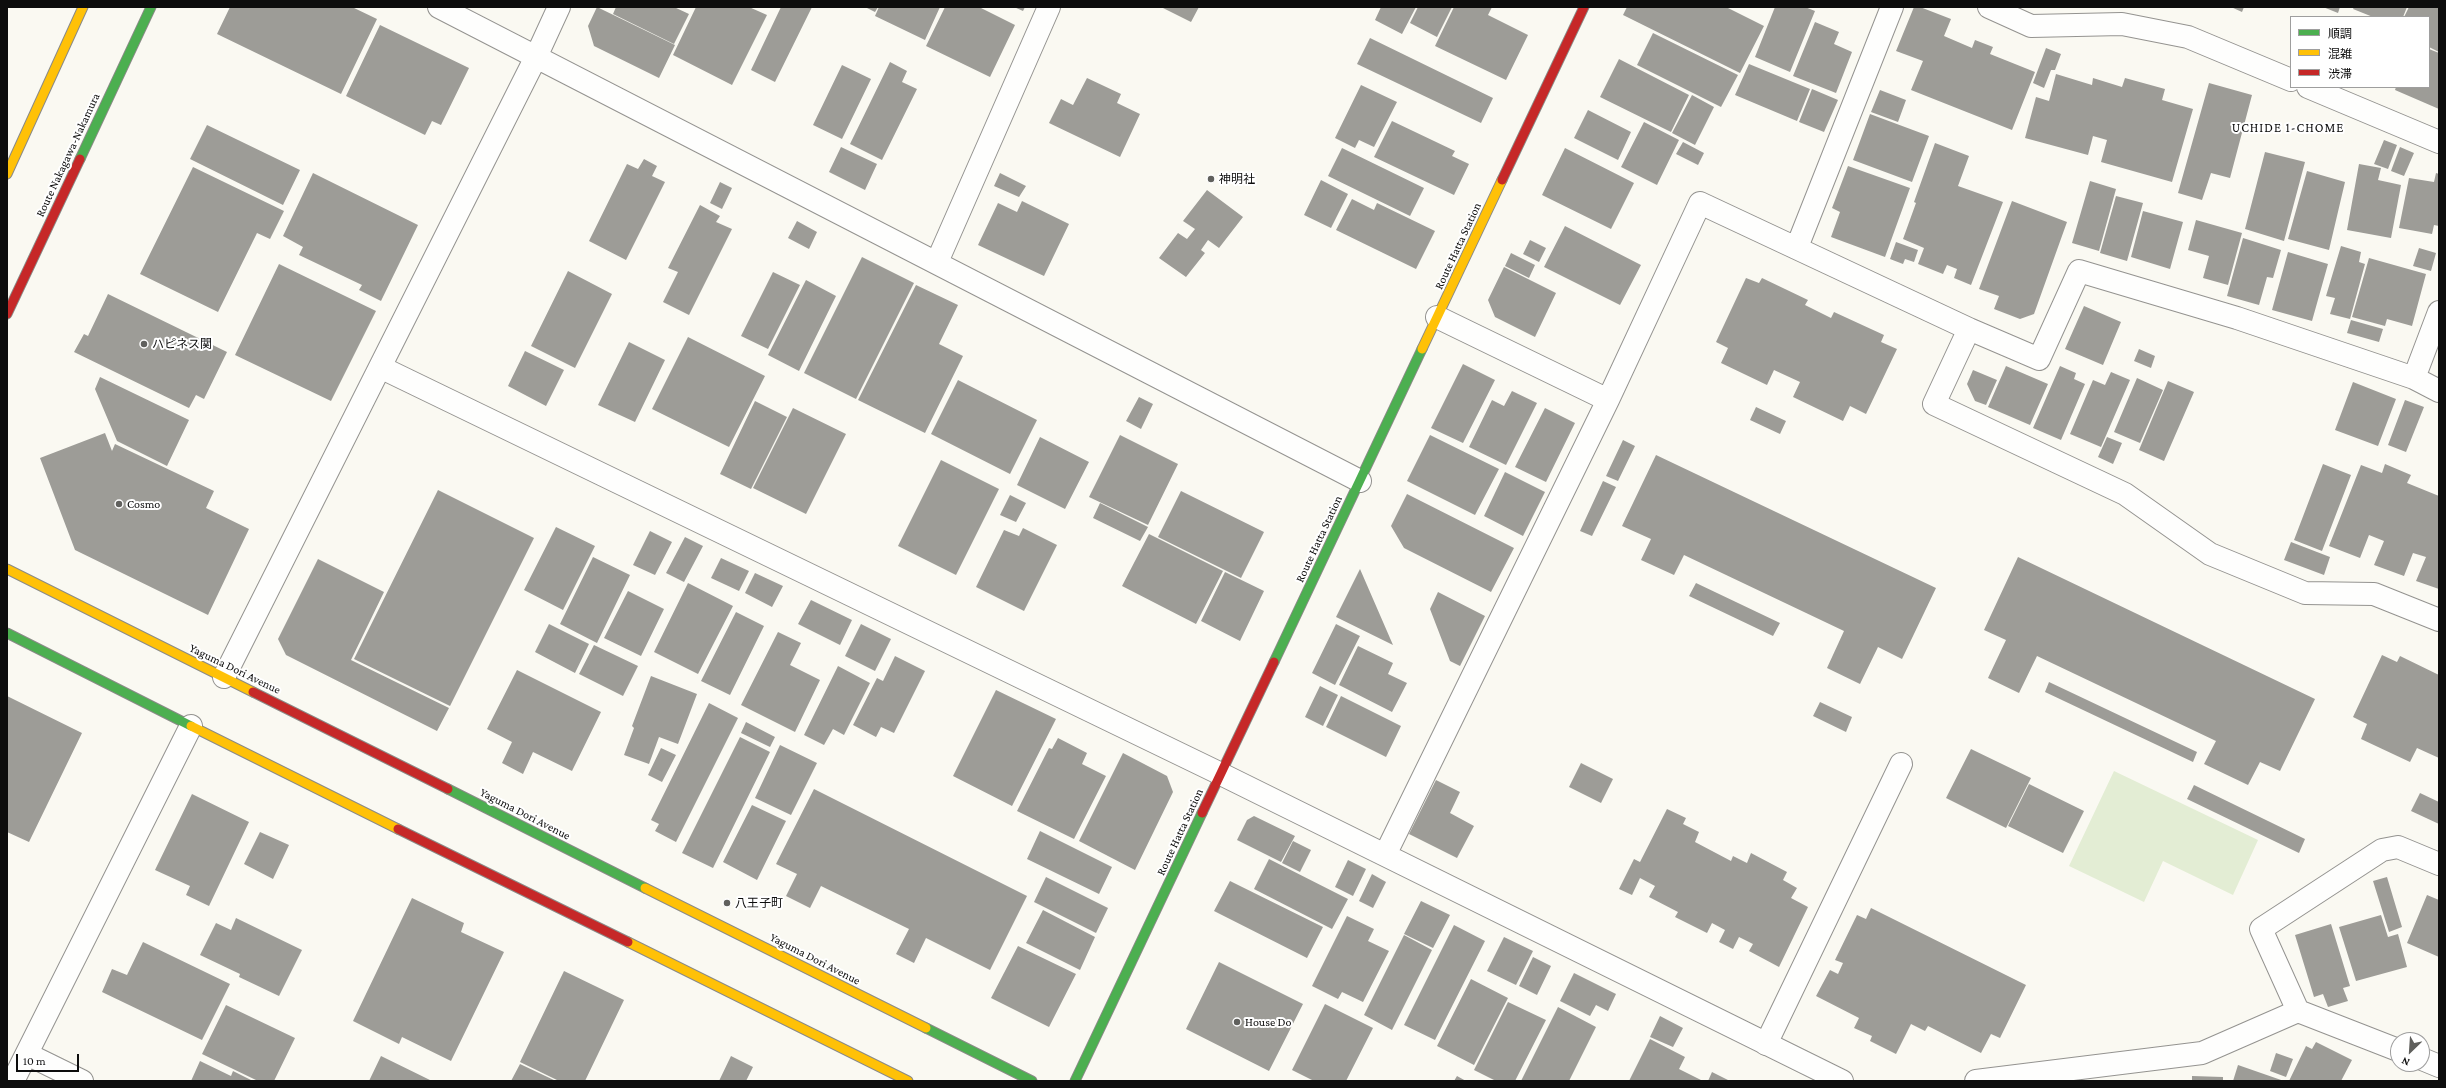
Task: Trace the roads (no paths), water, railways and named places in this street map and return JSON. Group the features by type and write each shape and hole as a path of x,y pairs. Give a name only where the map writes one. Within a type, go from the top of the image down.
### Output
{"main road":[{"path":"7,174 83,7"},
{"name":"Route Nakagawa-Nakamura","path":"7,314 151,7"},
{"name":"Route Hatta Station","path":"1075,1081 1584,7"},
{"name":"Yaguma Dori Avenue","path":"7,569 1032,1081"},
{"path":"7,633 191,726 908,1081"}],"street":[{"path":"439,7 1360,481"},
{"path":"224,677 536,57 559,7"},
{"path":"937,262 1049,7"},
{"path":"1797,247 1892,7"},
{"path":"1989,7 2031,26 2124,15 2188,37 2290,80"},
{"path":"2310,88 2439,142"},
{"path":"1385,855 1608,400 1700,203 1797,247 1969,329 2040,359 2079,271 2237,318 2414,378 2439,391"},
{"path":"2414,378 2439,312"},
{"path":"1437,317 1608,400"},
{"path":"1969,329 1934,404 2125,494 2210,554 2304,594 2374,594 2439,620"},
{"path":"380,368 1221,774 1842,1081"},
{"path":"14,1081 191,726"},
{"path":"1766,1044 1901,764"},
{"path":"2390,1047 2298,1011 2261,929 2382,850 2398,847 2439,864"},
{"path":"1976,1081 2202,1053 2298,1011"},
{"path":"27,1054 82,1081"}],"place":[{"name":"神明社","path":"1211,179"},
{"name":"ハピネス関","path":"144,344"},
{"name":"Cosmo","path":"119,504"},
{"name":"八王子町","path":"727,903"},
{"name":"House Do","path":"1237,1022"}],"district":[{"name":"UCHIDE 1-CHOME","path":"2288,128"}]}
